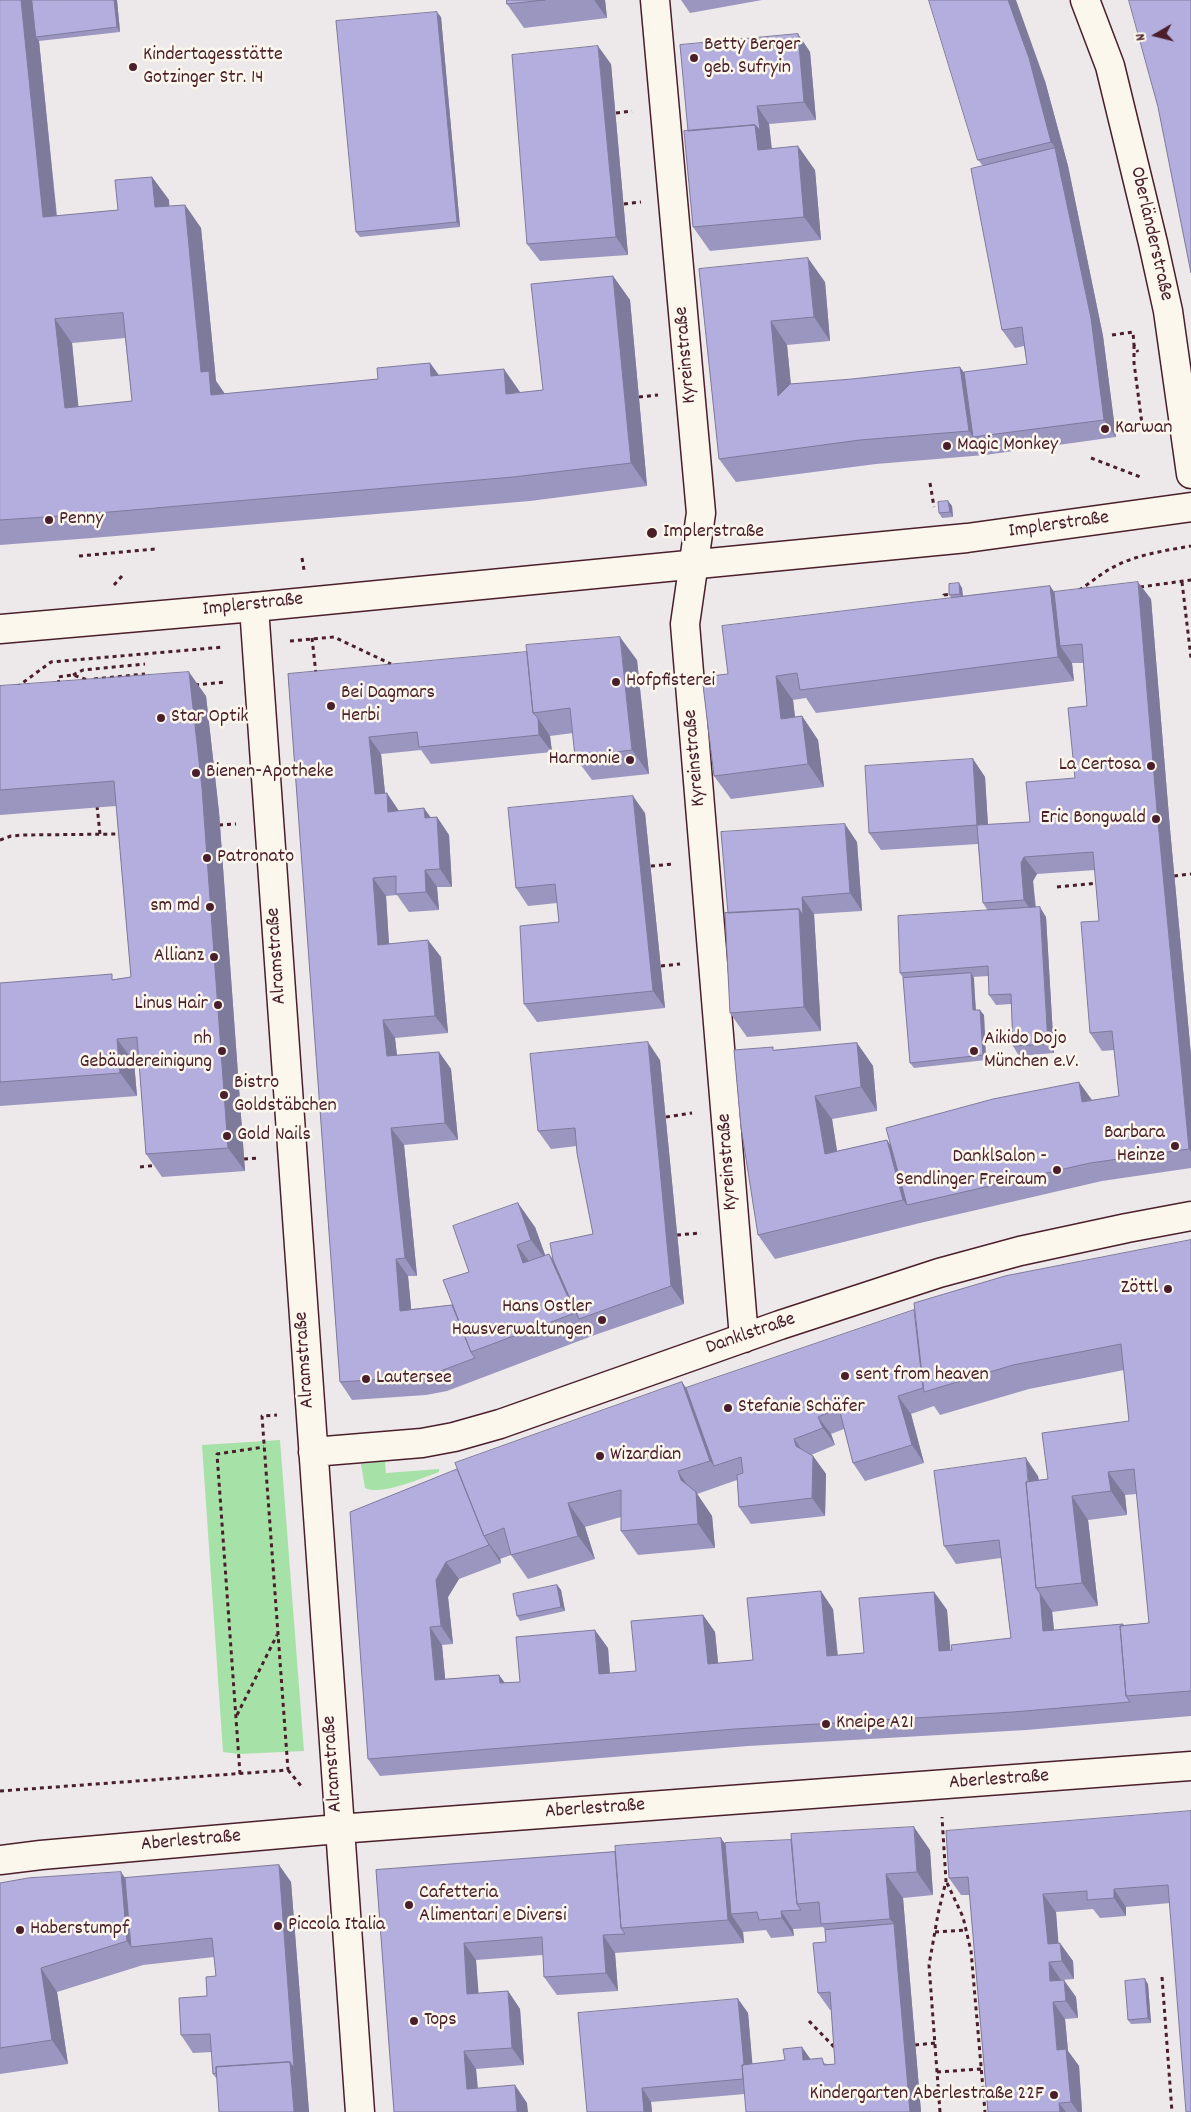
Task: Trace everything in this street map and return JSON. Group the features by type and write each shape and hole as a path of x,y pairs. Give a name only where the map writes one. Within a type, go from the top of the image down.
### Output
{"street":[{"name":"Kyreinstraße","path":"656,0 701,513 685,624 744,1338"},
{"name":"Oberländerstraße","path":"1085,0 1110,66 1162,282 1168,311 1191,473"},
{"name":"Implerstraße","path":"0,629 254,607 967,538 1191,507"},
{"name":"Alramstraße","path":"254,607 338,1829 360,2112"},
{"name":"Danklstraße","path":"312,1452 422,1443 454,1437 500,1424 744,1338 939,1273 997,1256 1191,1216"},
{"name":"Aberlestraße","path":"0,1860 338,1829 1191,1766"}],"path":[{"path":"1112,335 1132,332 1134,340"},
{"path":"1134,345 1134,363 1142,424"},
{"path":"1091,458 1142,478 1191,473"},
{"path":"930,483 934,514"},
{"path":"1074,593 1123,562 1139,556 1191,546"},
{"path":"79,556 155,548"},
{"path":"1133,588 1191,580"},
{"path":"1182,582 1191,658"},
{"path":"946,611 944,594 958,594"},
{"path":"10,692 51,662 334,637 391,664 382,665"},
{"path":"312,639 316,674"},
{"path":"59,690 58,677 73,675 83,670 144,664"},
{"path":"73,675 84,680 145,674"},
{"path":"194,685 324,674"},
{"path":"97,806 100,834"},
{"path":"0,840 11,836 24,835 124,834"},
{"path":"1174,876 1191,874"},
{"path":"1057,887 1107,882"},
{"path":"140,1167 161,1165"},
{"path":"0,1791 288,1770 262,1416 310,1413"},
{"path":"240,1774 217,1454 264,1447"},
{"path":"236,1716 277,1635"},
{"path":"940,1785 946,1881 929,1965 940,2112"},
{"path":"946,1881 963,1917 971,1951 985,2112"},
{"path":"935,1932 966,1930"},
{"path":"1162,1977 1172,2112"},
{"path":"809,2020 836,2050 845,2050"},
{"path":"915,2045 935,2043"},
{"path":"937,2072 981,2069"}],"green space":[{"path":"280,1440 304,1751 239,1754 223,1752 202,1445"},
{"path":"385,1461 386,1473 439,1469 439,1472 391,1488 372,1490 365,1488 361,1464"}],"building":[{"path":"0,0 21,0 43,217 118,210 115,180 152,177 155,207 185,205 201,372 209,371 211,395 378,379 377,368 430,363 431,376 504,369 506,394 543,390 531,284 613,276 631,463 513,477 0,520","holes":["123,313 132,401 65,408 55,319"]},
{"path":"32,0 114,0 117,27 36,37"},
{"path":"507,0 545,0 507,4"},
{"path":"929,0 1008,0 1029,58 1051,142 978,160"},
{"path":"1129,0 1191,0 1191,273 1158,107"},
{"path":"437,12 457,222 356,232 336,21"},
{"path":"798,34 804,102 757,106 760,130 755,125 688,131 680,45"},
{"path":"598,46 616,237 527,244 512,55"},
{"path":"755,125 758,150 798,146 804,217 693,227 684,131"},
{"path":"1055,148 1091,318 1104,420 973,437 964,372 1027,364 1022,327 1002,330 971,169"},
{"path":"808,258 814,317 771,321 778,396 790,384 960,367 969,431 860,440 719,459 699,269"},
{"path":"948,501 950,512 939,513 938,502"},
{"path":"1138,582 1157,811 1189,1149 1090,1163 907,1205 886,1128 993,1099 1079,1082 1082,1102 1119,1096 1112,1031 1090,1033 1081,922 1099,921 1093,852 1024,857 1021,863 1024,900 983,903 977,825 1030,822 1026,782 1075,778 1068,708 1087,706 1082,644 1060,646 1054,592"},
{"path":"959,583 960,594 949,595 949,584"},
{"path":"1050,586 1058,657 800,690 797,673 776,676 781,719 802,716 808,764 714,776 702,677 728,674 722,626"},
{"path":"620,637 632,750 575,757 570,708 533,713 526,645"},
{"path":"527,652 533,713 538,718 539,735 419,747 417,732 369,737 375,794 387,793 388,812 424,808 425,818 437,817 440,869 425,870 426,892 396,894 396,876 373,878 378,945 428,940 435,1016 383,1020 387,1056 439,1052 445,1123 391,1128 405,1258 396,1259 400,1311 452,1305 475,1358 435,1373 413,1377 340,1382 288,674"},
{"path":"189,672 202,788 228,1148 146,1154 137,1037 117,1039 120,1073 0,1082 0,983 112,974 112,980 131,977 114,781 0,790 0,686"},
{"path":"973,759 977,825 869,833 865,766"},
{"path":"633,796 653,991 524,1004 520,926 559,922 555,884 516,888 508,808"},
{"path":"845,824 850,893 802,897 803,915 799,909 728,913 721,832"},
{"path":"1040,907 1048,1044 1013,1046 1011,994 989,995 988,966 900,973 898,916"},
{"path":"799,909 804,1007 730,1013 725,913"},
{"path":"971,973 973,1010 980,1010 983,1055 910,1063 903,978"},
{"path":"648,1042 671,1286 579,1319 553,1260 550,1243 593,1234 577,1153 575,1128 538,1131 530,1054"},
{"path":"857,1043 861,1087 815,1096 825,1154 887,1140 903,1200 758,1235 741,1127 734,1050 773,1047 773,1050"},
{"path":"518,1203 531,1240 517,1245 523,1263 549,1254 575,1313 471,1352 443,1280 469,1272 453,1226"},
{"path":"1191,1240 1191,1691 1126,1696 1120,1626 1149,1623 1134,1469 1108,1472 1111,1491 1072,1496 1082,1583 1036,1588 1026,1482 1048,1479 1042,1433 1129,1421 1121,1344 1013,1365 924,1392 914,1303 1005,1276"},
{"path":"914,1310 923,1388 898,1396 912,1445 853,1463 839,1408 818,1417 823,1428 794,1439 796,1446 813,1456 812,1498 739,1507 737,1475 743,1473 741,1457 714,1466 686,1388"},
{"path":"682,1382 710,1461 678,1471 681,1480 696,1492 698,1524 621,1531 621,1490 568,1503 578,1536 511,1555 504,1528 484,1536 455,1463"},
{"path":"1026,1458 1028,1481 1026,1482 1036,1588 1040,1593 1043,1631 1123,1624 1120,1626 1126,1696 1130,1702 1013,1712 735,1729 368,1759 350,1512 457,1469 489,1545 446,1562 436,1580 441,1626 430,1627 435,1680 499,1675 500,1683 520,1682 516,1637 595,1630 599,1674 636,1671 631,1621 703,1615 708,1664 753,1660 747,1598 821,1591 827,1656 864,1653 859,1598 934,1592 939,1651 952,1650 951,1645 1011,1638 999,1540 944,1546 934,1471"},
{"path":"557,1585 561,1607 517,1616 513,1594"},
{"path":"1191,1811 1191,2112 1186,2112 1168,1885 1114,1889 1114,1898 1087,1900 1087,1891 1043,1894 1048,1944 1060,1943 1062,1961 1049,1962 1050,1981 1064,1980 1066,2001 1053,2002 1057,2050 1066,2049 1071,2102 1059,2103 1060,2112 988,2112 968,1877 949,1878 946,1831"},
{"path":"914,1827 917,1872 886,1874 890,1919 821,1924 819,1902 797,1904 791,1834"},
{"path":"721,1838 728,1920 621,1928 615,1846"},
{"path":"791,1840 797,1904 801,1910 781,1911 782,1918 759,1920 757,1912 731,1914 725,1843"},
{"path":"615,1852 621,1928 625,1934 603,1935 606,1973 544,1977 542,1937 464,1943 467,1994 508,1991 512,2048 464,2051 467,2089 515,2085 517,2112 394,2112 376,1870"},
{"path":"279,1865 294,2068 290,2062 216,2067 216,2073 213,2074 210,2034 181,2035 179,1998 207,1996 206,1977 216,1976 212,1938 131,1947 125,1878"},
{"path":"121,1872 127,1941 41,1968 52,2040 0,2048 0,1883 28,1878"},
{"path":"894,1924 910,2112 746,2112 742,2065 785,2060 783,2049 802,2047 803,2060 822,2058 824,2065 835,2064 830,1992 818,1993 813,1943 826,1942 825,1930"},
{"path":"1145,1979 1148,2018 1128,2020 1125,1981"},
{"path":"738,1999 744,2065 742,2065 743,2079 642,2088 644,2112 587,2112 578,2013"},
{"path":"290,2062 294,2112 219,2112 216,2067"}],"place":[{"name":"Betty Berger geb. Sufryin","path":"694,58"},
{"name":"Kindertagesstätte Gotzinger Str. 14","path":"133,67"},
{"name":"Karwan","path":"1105,429"},
{"name":"Magic Monkey","path":"947,446"},
{"name":"Penny","path":"49,520"},
{"name":"Implerstraße","path":"652,533"},
{"name":"Hofpfisterei","path":"616,682"},
{"name":"Bei Dagmars Herbi","path":"331,706"},
{"name":"Star Optik","path":"161,718"},
{"name":"Harmonie","path":"630,760"},
{"name":"La Certosa","path":"1151,766"},
{"name":"Bienen-Apotheke","path":"196,773"},
{"name":"Eric Bongwald","path":"1156,819"},
{"name":"Patronato","path":"207,858"},
{"name":"sm md","path":"210,907"},
{"name":"Allianz","path":"214,957"},
{"name":"Linus Hair","path":"218,1005"},
{"name":"nh Gebäudereinigung","path":"222,1051"},
{"name":"Aikido Dojo München e.V.","path":"974,1051"},
{"name":"Bistro Goldstäbchen","path":"224,1095"},
{"name":"Gold Nails","path":"227,1136"},
{"name":"Barbara Heinze","path":"1175,1146"},
{"name":"DanklSalon - Sendlinger Freiraum","path":"1057,1170"},
{"name":"Zöttl","path":"1168,1289"},
{"name":"Hans Ostler Hausverwaltungen","path":"602,1320"},
{"name":"sent from heaven","path":"845,1376"},
{"name":"Lautersee","path":"366,1379"},
{"name":"Stefanie Schäfer","path":"728,1408"},
{"name":"Wizardian","path":"600,1456"},
{"name":"Kneipe A21","path":"826,1724"},
{"name":"Cafetteria Alimentari e Diversi","path":"409,1905"},
{"name":"Piccola Italia","path":"278,1926"},
{"name":"Haberstumpf","path":"20,1930"},
{"name":"Tops","path":"414,2021"},
{"name":"Kindergarten Aberlestraße 22F","path":"1054,2095"}]}
